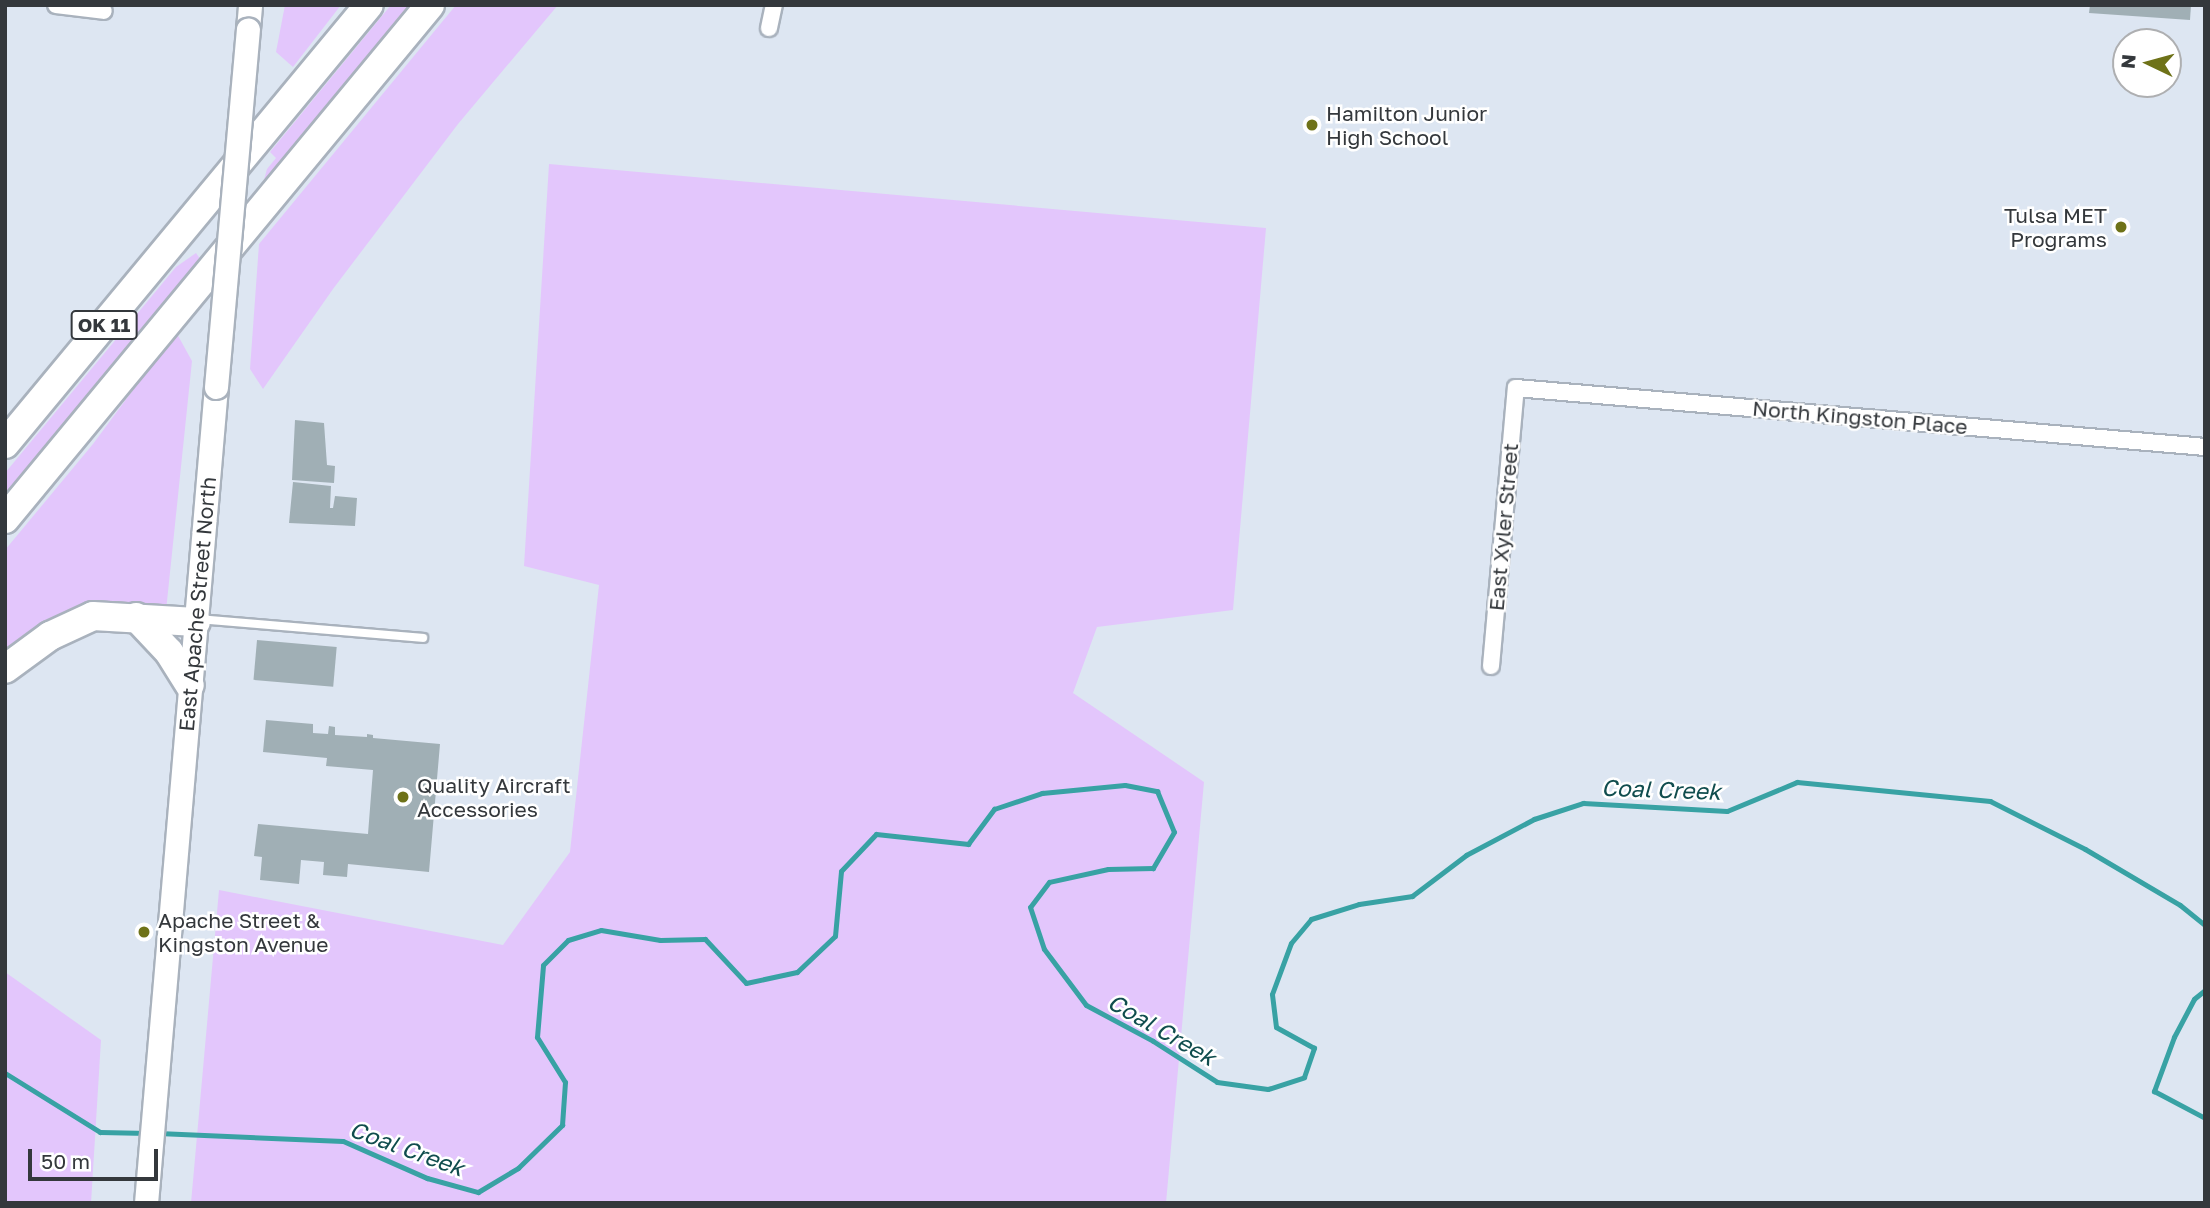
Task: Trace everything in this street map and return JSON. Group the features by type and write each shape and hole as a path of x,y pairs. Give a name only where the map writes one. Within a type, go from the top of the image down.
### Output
{"highway":[{"name":"OK 11","path":"5,443 369,5"},
{"name":"OK 11","path":"5,519 430,5"},
{"path":"5,669 74,623 93,616 196,621"},
{"path":"136,617 169,652 190,685"}],"main road":[{"name":"East Apache Street North","path":"146,1203 250,5"}],"street":[{"path":"56,5 107,7"},
{"path":"769,28 774,5"},
{"name":"North Kingston Place","path":"1516,388 2205,447"},
{"name":"East Xyler Street","path":"1491,666 1516,388"}],"lane":[{"path":"196,621 423,638"}],"shaded area":[{"path":"285,5 341,5 293,67 276,52"},
{"path":"391,5 415,5 262,187 267,169 276,158 270,152"},
{"path":"456,5 558,5 458,124 333,289 263,389 250,369 259,244"},
{"path":"549,164 1266,228 1233,610 1097,627 1073,693 1204,782 1166,1203 191,1203 219,890 503,945 570,852 599,585 524,566"},
{"path":"196,253 203,263 5,501 5,473 176,267"},
{"path":"176,332 192,361 166,611 105,603 73,609 5,656 5,550 93,444"},
{"path":"5,972 101,1040 91,1203 5,1203"}],"building":[{"path":"2090,5 2191,5 2190,20 2089,13"},
{"path":"295,420 324,423 327,465 335,466 334,483 292,480"},
{"path":"293,482 331,486 330,508 333,508 335,496 357,498 355,526 289,523"},
{"path":"257,640 337,647 333,687 254,680"},
{"name":"Quality Aircraft Accessories","path":"266,720 313,724 313,733 328,734 329,726 335,727 335,735 367,737 367,734 373,735 373,738 440,744 429,872 348,864 347,877 323,875 324,862 301,860 299,884 260,880 262,857 254,856 258,824 368,834 373,770 326,766 327,758 263,752"}],"waterway":[{"name":"Coal Creek","path":"158,1133 343,1141 427,1178 478,1192 518,1168 562,1125 565,1082 537,1037 543,965 568,940 601,930 660,940 705,939 746,983 797,972 835,936 841,871 876,834 968,844 994,809 1042,793 1125,785 1157,791 1174,832 1153,868 1108,869 1049,882 1030,907 1044,949 1086,1005 1153,1041 1217,1082 1268,1089 1304,1077 1314,1048 1276,1027 1272,994 1291,943 1311,919 1359,904 1412,896 1466,855 1534,819 1583,803 1727,811 1797,782 1990,801 2085,849 2180,905 2205,925"},
{"name":"Coal Creek","path":"2205,990 2194,999 2174,1037 2154,1091 2205,1118"},
{"name":"Coal Creek","path":"5,1073 100,1132 148,1133"}],"place":[{"name":"Hamilton Junior High School","path":"1312,125"},
{"name":"Tulsa MET Programs","path":"2121,227"},
{"name":"Quality Aircraft Accessories","path":"403,797"},
{"name":"Apache Street & Kingston Avenue","path":"144,932"}]}
